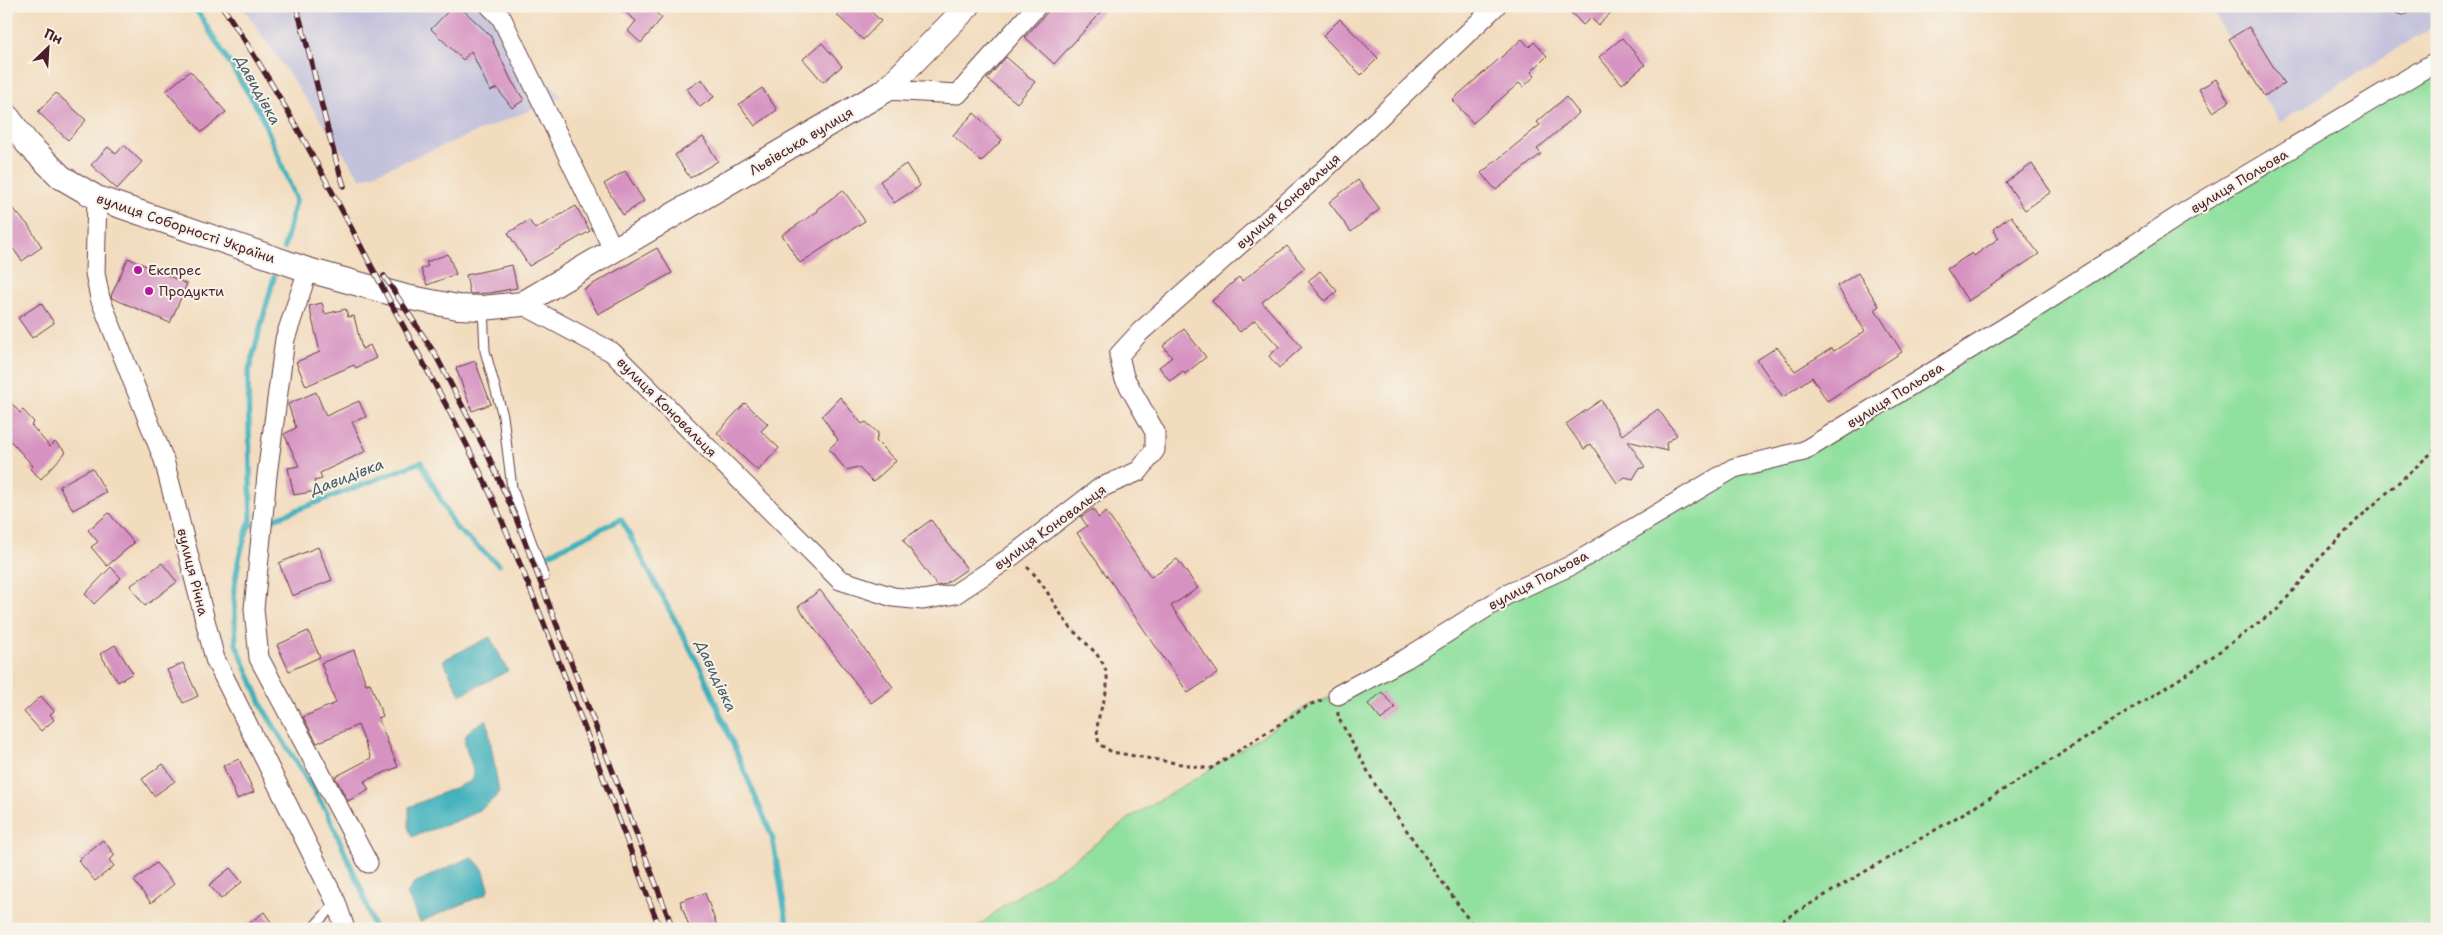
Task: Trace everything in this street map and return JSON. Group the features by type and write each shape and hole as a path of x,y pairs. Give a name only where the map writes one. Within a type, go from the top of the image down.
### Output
{"street":[{"name":"Львівська вулиця","path":"522,304 886,90 968,6"},
{"path":"886,90 958,94 1036,6"},
{"name":"вулиця Коновальця","path":"522,304 612,352 840,580 893,597 923,600 954,594 1008,559 1100,488 1139,471 1155,450 1155,432 1124,377 1119,355 1140,332 1322,172 1496,6"},
{"path":"500,10 614,251"},
{"name":"вулиця Польова","path":"1338,695 1407,658 1508,594 1570,566 1734,468 1804,451 2017,320 2186,212 2437,61"},
{"name":"вулиця Соборності України","path":"7,119 27,143 61,177 97,198 308,270 406,297 458,307 483,308 522,304"},
{"name":"вулиця Річна","path":"97,198 95,273 100,298 164,460 215,659 336,902 345,929"},
{"path":"308,270 285,339 267,475 254,609 259,658 368,863"}],"lane":[{"path":"2388,6 2403,10 2410,6"},
{"path":"483,308 485,352 503,416 512,488 544,577"},
{"path":"312,929 336,902"}],"path":[{"path":"1768,929 2023,778 2198,667 2279,608 2314,564 2360,517 2437,448"},
{"path":"1008,559 1026,567 1039,578 1053,606 1072,630 1102,661 1107,675 1106,692 1096,729 1099,744 1112,752 1210,768 1309,705 1338,695 1338,717 1376,786 1474,929"}],"shaded area":[{"path":"242,6 481,6 562,97 361,179"},
{"path":"2209,6 2437,6 2437,24 2280,122"}],"green space":[{"path":"2437,61 2437,929 975,929 1007,903 1069,863 1134,815 1200,776 1309,705 1338,695 1734,468 1804,451"}],"water":[{"path":"490,637 508,671 460,695 443,660"},
{"path":"487,720 499,793 481,809 470,815 412,837 409,829 409,807 471,781 473,773 465,741 467,734 474,727"},
{"path":"473,858 483,869 489,888 486,894 420,922 407,894 414,883 466,859"}],"building":[{"path":"453,6 459,6 490,35 511,80 524,100 512,108 497,88 490,91 471,51 463,60 431,29"},
{"path":"618,6 648,6 662,18 641,43 628,31 636,21"},
{"path":"846,6 865,6 881,21 863,40 837,15"},
{"path":"1053,6 1107,6 1054,64 1025,37"},
{"path":"1565,6 1618,6 1598,25 1591,18 1583,25"},
{"path":"1340,19 1378,58 1361,75 1323,36"},
{"path":"2249,27 2284,84 2264,96 2229,39"},
{"path":"1622,38 1645,65 1622,84 1599,57"},
{"path":"1522,39 1529,47 1534,42 1547,56 1531,72 1535,76 1523,87 1519,83 1473,123 1452,100"},
{"path":"822,43 842,66 823,82 803,59"},
{"path":"1006,57 1035,82 1017,103 987,79"},
{"path":"190,71 226,112 202,132 166,91"},
{"path":"702,79 714,97 700,107 687,89"},
{"path":"2216,79 2229,102 2213,112 2199,89"},
{"path":"762,88 777,110 755,126 739,104"},
{"path":"56,93 86,120 68,140 38,112"},
{"path":"1566,97 1579,113 1537,149 1541,154 1496,190 1481,173 1540,125 1537,122"},
{"path":"974,113 1002,140 981,162 953,135"},
{"path":"703,137 718,161 690,178 675,155"},
{"path":"124,145 142,162 117,189 91,165 108,147 116,154"},
{"path":"906,164 920,186 894,203 880,181"},
{"path":"2032,164 2051,192 2025,210 2006,182"},
{"path":"625,171 644,201 623,215 604,184"},
{"path":"1358,180 1380,209 1351,232 1329,202"},
{"path":"843,190 865,221 800,263 782,235 818,211 817,209"},
{"path":"6,201 28,225 42,247 22,261 6,239"},
{"path":"576,206 590,231 529,266 508,233 529,220 535,229"},
{"path":"2011,216 2039,254 1968,301 1947,269 1972,253 1974,256 1999,238 1993,229"},
{"path":"1287,246 1305,268 1262,302 1302,347 1279,368 1269,356 1279,347 1255,320 1240,332 1212,301 1239,277 1242,281"},
{"path":"657,248 672,273 598,314 584,289"},
{"path":"448,254 456,274 427,285 421,269 428,266 426,262"},
{"name":"Продукти","path":"128,258 187,284 170,323 112,298 111,296"},
{"path":"512,265 517,288 490,293 470,294 466,275"},
{"path":"1320,271 1337,291 1325,301 1308,281"},
{"path":"1858,273 1879,306 1875,309 1902,352 1827,401 1812,377 1783,397 1757,360 1777,347 1795,371 1832,348 1834,351 1865,331 1837,286"},
{"path":"41,303 54,323 32,338 18,318"},
{"path":"322,303 325,314 346,309 348,317 354,316 362,349 370,345 376,358 356,368 354,365 306,386 296,362 320,352 309,306"},
{"path":"1184,329 1206,357 1185,374 1183,371 1170,381 1159,367 1172,357 1163,346"},
{"path":"475,361 491,404 472,411 456,368"},
{"path":"316,392 326,416 359,401 366,417 352,422 366,451 320,473 322,479 314,481 316,491 294,495 288,468 299,466 284,434 296,428 288,404"},
{"path":"6,397 20,413 23,410 34,422 31,425 50,447 55,442 66,452 41,479 30,469 33,466 6,436"},
{"path":"840,397 862,424 866,422 878,433 876,441 896,461 873,482 858,467 846,470 829,449 838,440 822,416"},
{"path":"1601,400 1622,435 1658,409 1677,435 1666,443 1667,451 1628,441 1645,467 1639,469 1633,479 1625,477 1617,483 1591,444 1584,449 1566,424"},
{"path":"745,403 768,424 761,431 779,448 758,471 717,433"},
{"path":"92,468 106,492 73,510 59,486"},
{"path":"1093,509 1098,518 1106,512 1151,577 1177,559 1198,588 1171,606 1218,673 1188,693 1077,533 1087,526 1081,517"},
{"path":"109,513 134,543 107,566 91,547 98,542 88,530"},
{"path":"931,520 967,569 945,584 937,586 903,540"},
{"path":"318,547 332,580 292,596 279,563"},
{"path":"162,563 177,582 145,606 130,586"},
{"path":"111,567 121,578 94,604 85,594"},
{"path":"820,590 893,687 871,703 798,607"},
{"path":"308,631 320,657 289,671 277,645"},
{"path":"115,645 133,673 118,682 100,654"},
{"path":"354,650 366,684 370,683 383,716 378,718 398,767 364,781 369,790 348,801 335,777 371,758 358,725 317,743 303,717 336,703 321,663"},
{"path":"183,663 198,696 183,703 167,670"},
{"path":"1382,692 1395,708 1381,720 1368,704"},
{"path":"41,696 54,711 50,714 54,720 41,731 24,712"},
{"path":"239,759 254,792 237,799 223,766"},
{"path":"163,764 175,781 154,796 142,779"},
{"path":"103,840 115,855 109,860 114,866 95,881 78,860"},
{"path":"156,863 174,884 151,903 134,881"},
{"path":"230,868 242,882 221,899 209,885"},
{"path":"705,893 718,929 690,929 680,901"},
{"path":"264,912 276,929 242,929"}],"waterway":[{"name":"Давидівка","path":"194,6 260,112 296,200 284,248"},
{"name":"Давидівка","path":"251,525 248,374 274,277"},
{"name":"Давидівка","path":"271,520 421,462 455,527 499,565"},
{"name":"Давидівка","path":"549,554 621,519 702,671 772,836 788,929"},
{"path":"249,523 239,558 234,589 236,644 264,710 327,812 362,891 374,929"}],"railway":[{"path":"222,6 245,40 308,147 482,475 559,661 660,929"},
{"path":"296,6 344,186"},
{"path":"384,276 435,354 486,451 514,513 673,929"}],"place":[{"name":"Експрес","path":"138,270"},
{"name":"Продукти","path":"149,291"}]}
